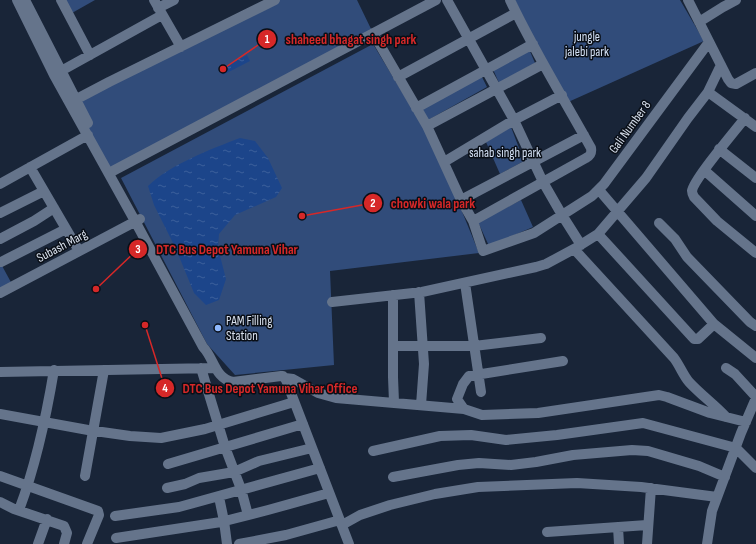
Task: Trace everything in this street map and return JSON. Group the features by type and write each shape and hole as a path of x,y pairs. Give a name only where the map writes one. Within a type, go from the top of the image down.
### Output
{"street":[{"path":"17,0 54,75 73,101 207,346 207,351 215,368 226,379 233,382 280,376 293,380 318,393 336,398 464,409 482,415 538,413 659,395 746,422"},
{"path":"25,0 61,71 88,135 111,172"},
{"path":"61,0 90,55"},
{"path":"61,71 90,55 158,8 174,0"},
{"path":"111,172 436,0"},
{"path":"447,0 514,120 533,163 578,247 670,354 690,383 726,417"},
{"path":"373,33 427,126 461,200 473,221 590,156 592,152 562,95 532,44 510,0"},
{"path":"688,0 728,80 736,84 754,77"},
{"path":"699,22 736,0"},
{"path":"73,101 181,47 268,1"},
{"path":"158,8 181,47"},
{"path":"398,77 516,12"},
{"name":"Gali Number 8","path":"473,221 483,251 534,233 592,196 599,190 709,42"},
{"path":"416,108 532,44"},
{"path":"427,126 543,64"},
{"path":"332,302 419,292 465,283 546,264 578,247 598,234 646,178 708,92 721,65"},
{"path":"708,92 756,127"},
{"path":"444,162 514,120 562,95"},
{"path":"745,118 719,149 693,187 692,192 694,197 718,221 756,253"},
{"path":"0,184 88,135"},
{"path":"461,200 584,135"},
{"path":"719,149 756,178"},
{"path":"30,167 78,251"},
{"path":"704,170 756,216"},
{"path":"599,190 714,324 756,358"},
{"path":"0,213 44,191"},
{"path":"0,239 34,221 54,208"},
{"name":"Subash Marg","path":"0,293 138,220"},
{"path":"659,223 675,239 687,257 745,317 756,326"},
{"path":"1,262 66,229"},
{"path":"598,234 694,339 698,340 702,338 714,324"},
{"path":"465,283 481,392"},
{"path":"419,292 424,364 420,405"},
{"path":"393,295 394,402"},
{"path":"393,346 474,346 541,338"},
{"path":"464,409 457,399 463,384 469,376 563,361"},
{"path":"201,368 225,447 241,489 248,515"},
{"path":"0,372 215,368"},
{"path":"707,544 712,512 717,497 755,402 735,374 726,368"},
{"path":"19,510 28,486 45,422 54,370"},
{"path":"85,476 104,370"},
{"path":"285,378 349,544"},
{"path":"0,414 94,431 130,436 161,438 218,425 294,402"},
{"path":"373,451 440,436 471,435 506,440 551,436 638,422 659,426 703,438 724,446 736,448 756,468"},
{"path":"168,464 303,424"},
{"path":"167,488 185,484 199,478 234,472 259,461 312,448"},
{"path":"394,476 458,465 486,463 511,465 573,455 632,450 648,451 699,466 725,477"},
{"path":"115,516 179,507 320,468"},
{"path":"0,476 98,511 99,515 87,544"},
{"path":"239,544 341,523 390,505 435,494 478,487 577,483 651,488 717,497"},
{"path":"647,544 647,525 651,488"},
{"path":"116,538 224,521 329,493"},
{"path":"219,497 227,544"},
{"path":"0,502 64,526 67,533 64,544"},
{"path":"38,544 47,519"},
{"path":"547,532 647,525"},
{"path":"618,527 619,544"}],"green space":[{"path":"65,0 95,0 72,13"},
{"path":"275,0 357,0 373,33 110,172 70,104"},
{"name":"jungle jalebi park","path":"515,0 680,0 704,41 566,103 538,51"},
{"path":"373,44 436,148 479,253 330,271 334,365 235,375 207,344 121,178"},
{"path":"529,49 535,63 499,83 492,67"},
{"path":"481,75 487,87 428,120 421,106"},
{"name":"sahab singh park","path":"511,127 524,161 500,174 486,142"},
{"path":"521,200 533,227 489,246 478,222"},
{"path":"0,262 13,286 0,293"}],"water":[{"path":"247,55 250,61 223,75 220,69"},
{"path":"240,138 255,141 268,158 282,188 276,197 235,215 219,234 218,248 226,279 219,300 206,305 194,293 176,249 154,205 148,186 157,178 180,164 204,152"}],"place":[{"name":"shaheed bhagat singh park","path":"223,69"},
{"name":"chowki wala park","path":"302,216"},
{"name":"DTC Bus Depot Yamuna Vihar","path":"96,289"},
{"name":"DTC Bus Depot Yamuna Vihar Office","path":"145,325"},
{"name":"PAM Filling Station","path":"218,328"}]}
